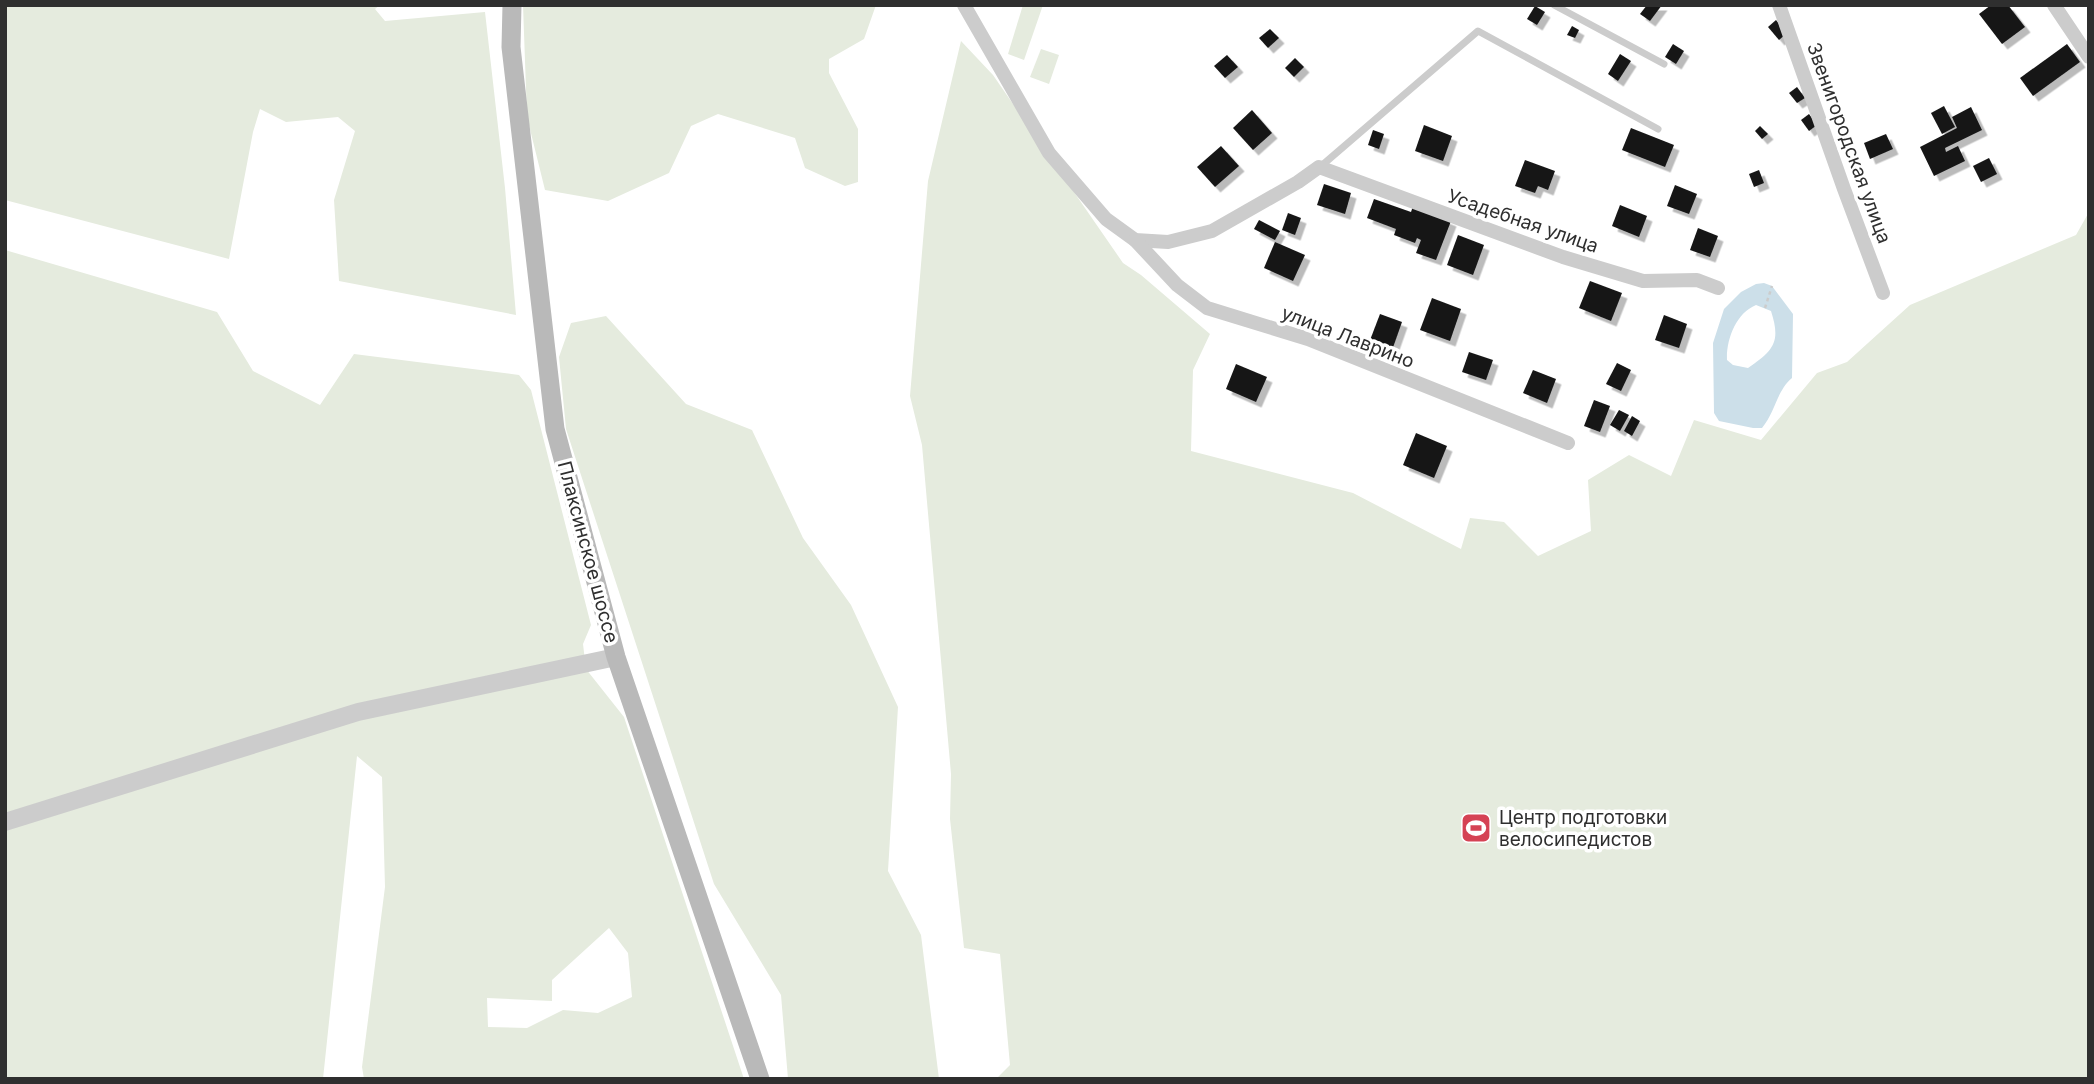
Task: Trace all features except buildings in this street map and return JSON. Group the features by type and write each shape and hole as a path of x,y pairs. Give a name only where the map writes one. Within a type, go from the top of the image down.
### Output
{"main road":[{"name":"Плаксинское шоссе","path":"512,5 511,47 555,429 616,657 760,1079"}],"street":[{"name":"улица Лаврино","path":"964,5 1049,153 1106,219 1135,240 1177,285 1207,308 1308,339 1568,443"},
{"name":"Звенигородская улица","path":"1779,5 1883,293"},
{"path":"2054,5 2089,57"},
{"path":"1135,240 1168,242 1212,231 1319,167"},
{"name":"Усадебная улица","path":"1319,167 1563,257 1643,281 1698,280 1718,288"},
{"path":"5,822 358,712 616,657"}],"lane":[{"path":"1553,5 1664,64"},
{"path":"1319,167 1478,31 1658,129"}],"path":[{"path":"1765,308 1772,286"}],"shaded area":[{"path":"5,5 380,5 375,9 385,21 485,12 516,315 339,281 334,200 355,131 338,117 286,122 260,109 253,132 229,259 5,200"},
{"path":"523,5 876,5 864,39 829,59 829,73 858,129 858,182 845,186 805,168 795,138 718,114 691,126 669,173 608,201 545,190 527,117"},
{"path":"1023,5 1043,5 1024,60 1008,54"},
{"name":"Центр подготовки велосипедистов","path":"961,41 993,75 1123,263 1210,334 1193,370 1191,451 1353,493 1461,549 1470,518 1504,522 1538,556 1591,531 1588,480 1629,455 1671,476 1694,420 1761,440 1817,373 1847,362 1910,305 2076,235 2089,212 2089,1079 996,1079 1010,1065 1000,954 964,948 950,819 951,774 922,445 910,396 928,181"},
{"path":"1041,49 1059,55 1049,84 1030,77"},
{"path":"5,250 217,312 253,371 320,405 354,354 519,375 531,390 591,625 583,644 586,669 624,717 744,1079 364,1079 362,1067 385,887 382,777 357,756 323,1079 5,1079","holes":["609,928 628,953 632,997 598,1013 563,1010 527,1028 488,1027 487,998 552,1001 552,980"]},
{"path":"606,316 686,404 752,430 803,538 851,605 898,707 888,871 921,935 939,1079 788,1079 781,995 714,884 566,429 559,357 571,323"}],"water":[{"path":"1756,284 1772,286 1793,314 1792,378 1762,428 1719,421 1714,413 1713,343 1724,309 1741,292","holes":["1756,305 1771,311 1775,338 1769,350 1748,368 1733,365 1727,360 1727,352 1730,336 1738,321"]}],"place":[{"name":"Центр подготовки велосипедистов","path":"1476,828"}]}
